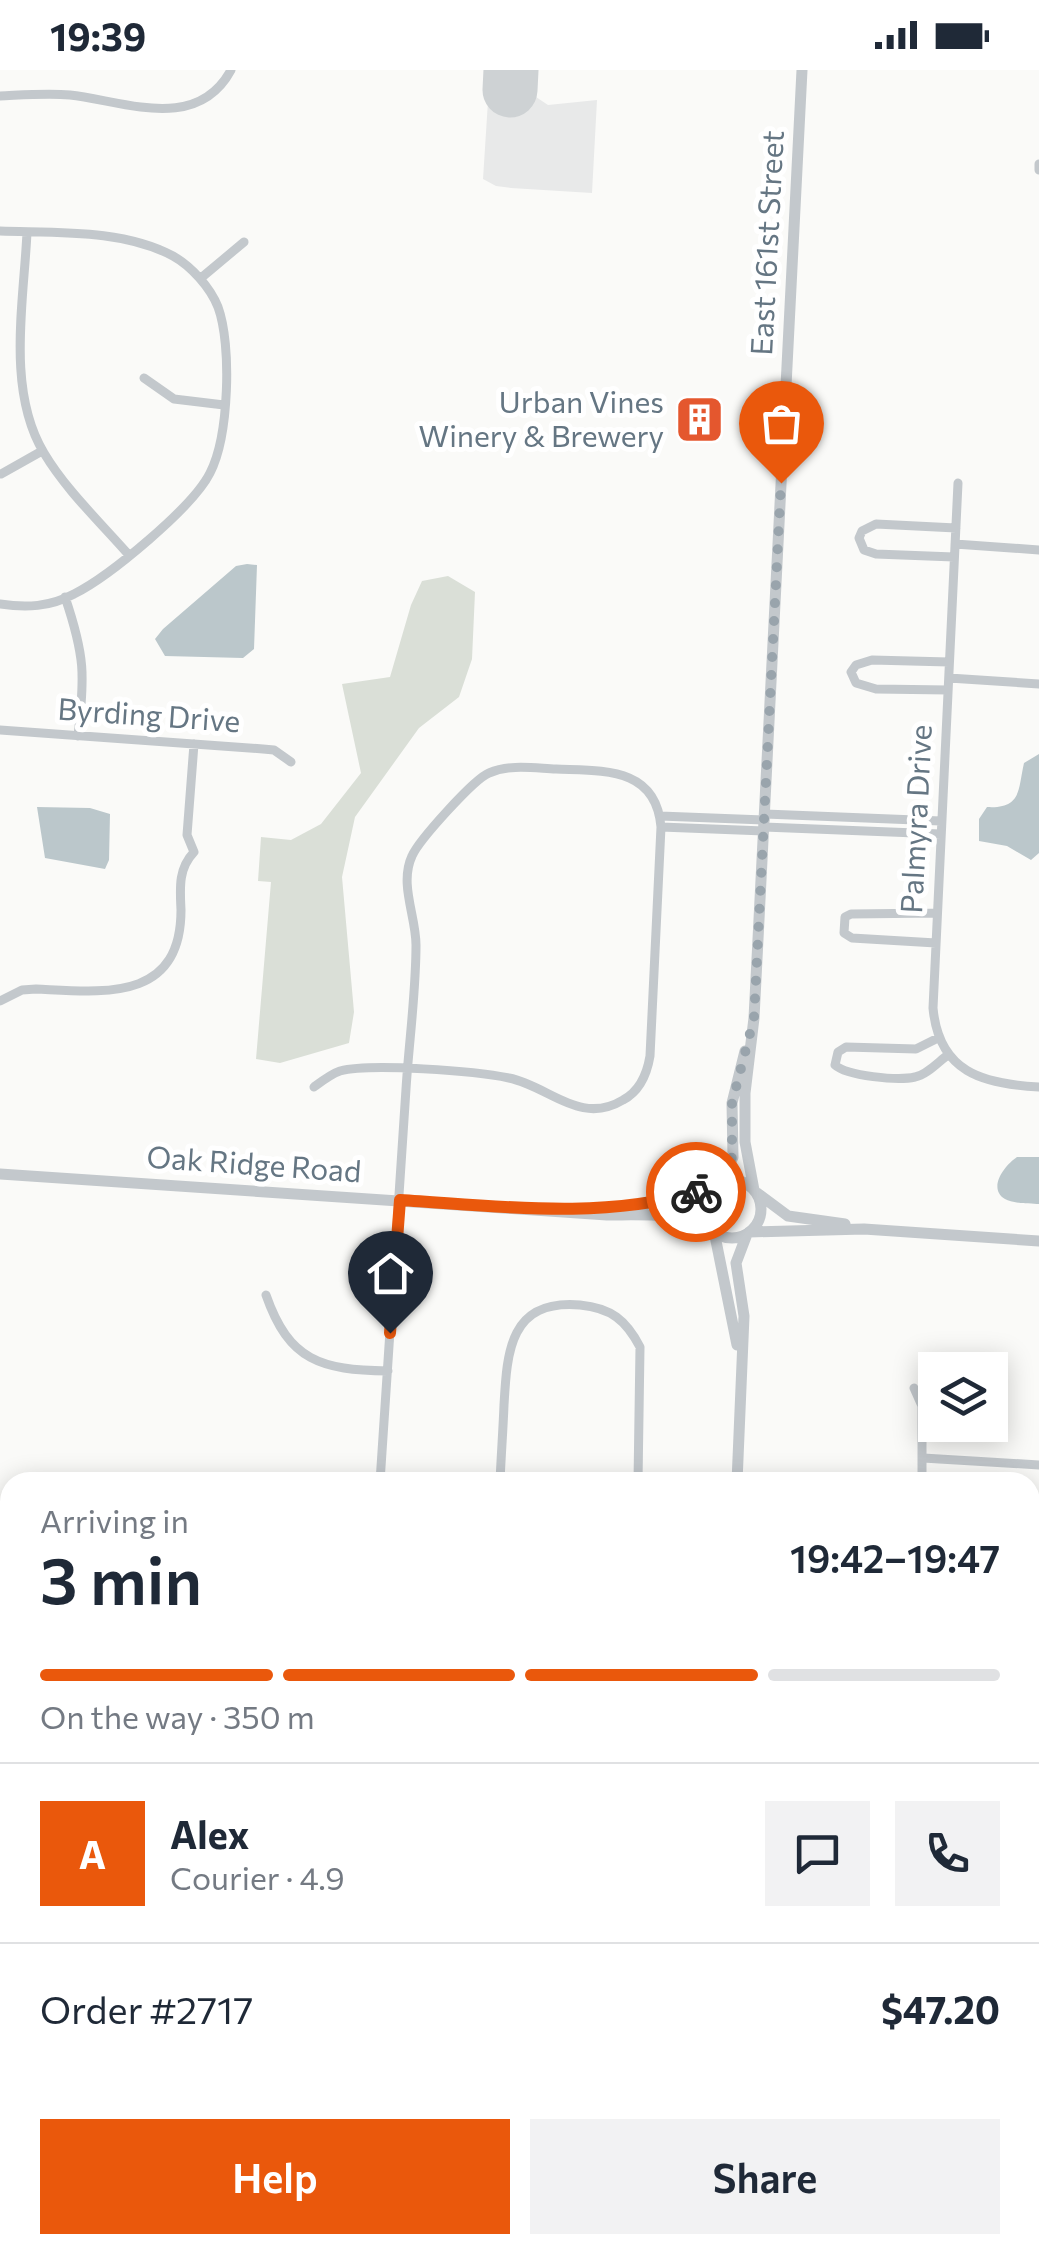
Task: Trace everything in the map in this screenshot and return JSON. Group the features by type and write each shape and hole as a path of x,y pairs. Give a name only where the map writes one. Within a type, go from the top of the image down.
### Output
{"street":[{"path":"0,96 60,94 127,107 172,109 195,104 220,86 231,70"},
{"name":"East 161st Street","path":"755,1191 745,1142 746,1093 765,823 802,70"},
{"path":"0,231 133,240 175,257 201,278 218,306 226,347 224,404 212,469 198,494 128,554 66,597 24,608 0,604"},
{"path":"27,232 21,351 28,416 42,451 128,554"},
{"path":"201,278 244,242"},
{"path":"144,378 174,399 224,404"},
{"path":"2,474 42,451"},
{"name":"Palmyra Drive","path":"958,483 932,1008 938,1038 948,1054 972,1075 1005,1085 1039,1087"},
{"path":"954,557 876,554 864,550 858,538 862,531 876,524 956,528"},
{"path":"955,544 1039,550"},
{"path":"66,597 82,652 84,678 78,736"},
{"path":"948,690 876,690 856,682 851,672 856,664 872,660 950,662"},
{"path":"949,678 1039,684"},
{"name":"Byrding Drive","path":"0,730 274,750 291,762"},
{"path":"0,1001 36,988 121,991 150,977 165,963 180,928 184,864 194,852 187,835 194,744"},
{"path":"314,1086 336,1072 361,1067 407,1070 514,1079 580,1109 605,1108 629,1097 648,1070 650,1056 660,822 646,789 623,774 506,767 484,775 459,798 412,855 407,882 416,942 407,1070 400,1200 381,1472"},
{"path":"660,822 941,820"},
{"path":"765,823 941,834"},
{"path":"936,943 852,938 844,934 843,928 845,917 850,914 937,912"},
{"name":"East 161st Street","path":"718,1184 732,1157 732,1103 754,1018"},
{"path":"938,1038 916,1049 846,1047 838,1052 835,1065 857,1075 915,1078 948,1054"},
{"name":"Oak Ridge Road","path":"0,1174 686,1216 712,1230"},
{"path":"740,1364 712,1230 704,1212 704,1202 718,1184 740,1181 788,1216 851,1224 864,1230"},
{"name":"Oak Ridge Road","path":"564,1210 647,1204 718,1184"},
{"path":"737,1472 744,1316 736,1263 748,1233 759,1219 761,1210 755,1191"},
{"path":"712,1230 728,1238 748,1233 864,1230 1039,1241"},
{"path":"266,1295 276,1326 296,1348 320,1362 349,1371 388,1371"},
{"path":"501,1472 506,1374 514,1335 521,1324 540,1310 579,1305 599,1308 621,1318 640,1347 638,1472"},
{"path":"914,1388 922,1406 923,1472"},
{"path":"924,1458 1039,1465"}],"shaded area":[{"path":"490,70 530,70 529,88 548,105 597,100 592,193 511,188 483,179"},
{"path":"257,565 254,649 243,658 165,656 155,639 163,629 236,566"},
{"path":"448,576 475,592 472,659 459,697 419,728 355,817 342,877 354,1012 349,1043 280,1063 256,1059 271,882 258,881 261,837 291,840 321,824 361,773 342,684 390,677 422,581"},
{"path":"1039,754 1039,853 1031,860 1007,846 979,841 979,819 987,807 1013,801 1024,763"},
{"path":"37,807 90,808 110,814 109,860 105,869 45,858"},
{"path":"1017,1157 1039,1157 1039,1204 1012,1202 1000,1194 1000,1177"}],"runway":[{"path":"510,90 511,70"}],"way so far":[{"path":"696,1192 722,1182 732,1157 732,1103 754,1018 781,483"}],"place":[{"name":"Urban Vines Winery & Brewery","path":"699,420"}],"route":[{"path":"390,1333 400,1200 564,1210 647,1204 696,1192"}]}
